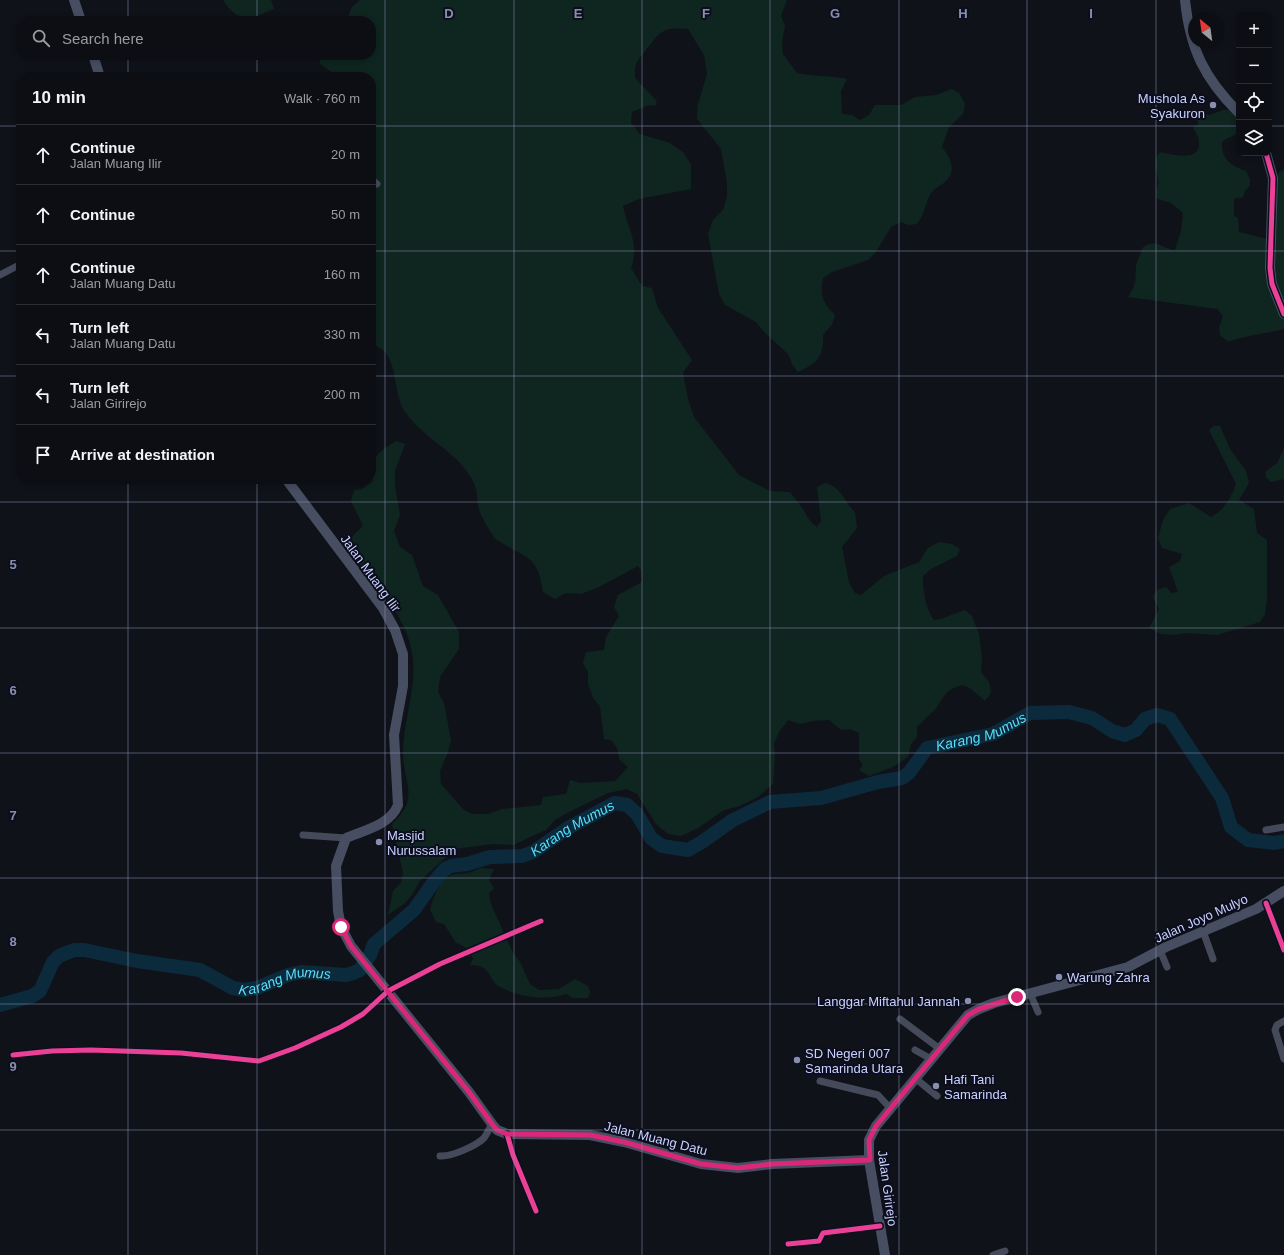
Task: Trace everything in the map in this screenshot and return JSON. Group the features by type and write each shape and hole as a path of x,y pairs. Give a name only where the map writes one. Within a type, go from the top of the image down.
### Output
{"main road":[{"path":"74,0 79,16"},
{"path":"1186,0 1190,27 1202,65 1220,94 1236,110"},
{"path":"95,60 98,72"},
{"path":"1267,156 1273,178 1270,268 1272,284 1284,314"},
{"name":"Jalan Muang Ilir","path":"290,484 383,608 395,630 403,654 403,686 394,735 398,805 387,820 346,838"},
{"path":"346,838 336,866 338,911 341,927 351,946 469,1092 492,1124 497,1130 507,1134"},
{"name":"Jalan Joyo Mulyo","path":"1128,968 1160,950 1256,909 1284,891"},
{"name":"Jalan Girirejo","path":"885,1255 870,1160 869,1140 873,1130 890,1108 960,1023 974,1011 1030,993 1128,968"},
{"name":"Jalan Muang Datu","path":"507,1134 590,1135 624,1142 701,1164 738,1168 772,1164 870,1160"}],"street":[{"path":"0,275 16,267"},
{"path":"1266,830 1284,827"},
{"path":"303,835 346,838"},
{"path":"1266,903 1284,948"},
{"path":"13,1055 44,1051 91,1050 181,1053 259,1061 295,1048 352,1021 363,1014 387,990 440,964 541,921"},
{"path":"1203,931 1213,959"},
{"path":"1160,950 1167,967"},
{"path":"1030,993 1038,1012"},
{"path":"900,1019 940,1049"},
{"path":"1284,1021 1277,1025 1274,1030 1284,1059"},
{"path":"915,1050 931,1059"},
{"path":"915,1078 937,1096"},
{"path":"820,1081 878,1096 890,1108"},
{"path":"440,1156 452,1155 479,1142 487,1134 492,1124"},
{"path":"507,1134 513,1155 536,1212"},
{"path":"788,1244 819,1240 823,1233 880,1226"},
{"path":"993,1255 1005,1252"}],"green space":[{"path":"223,0 271,0 274,9 255,16 240,16 229,8"},
{"path":"360,0 787,0 781,16 785,26 782,42 783,54 797,73 847,79 841,91 842,114 852,115 860,120 869,115 875,105 901,105 915,97 936,95 952,89 960,94 965,104 963,114 949,127 942,147 950,159 952,168 950,177 932,193 917,224 908,225 901,222 891,227 876,252 868,260 832,272 823,278 823,298 827,306 835,315 832,325 823,335 821,354 810,366 798,372 792,364 788,354 764,332 756,322 725,305 719,294 708,234 713,220 723,210 727,196 727,183 721,149 697,119 698,104 707,74 704,55 688,29 667,30 659,34 638,60 635,69 635,78 657,101 655,106 649,105 632,112 631,123 640,134 670,143 684,153 691,165 691,189 639,199 623,206 634,244 631,268 642,286 652,288 658,308 692,360 683,373 688,399 694,417 739,475 770,491 790,492 810,521 817,527 821,521 817,487 825,483 831,485 839,491 855,512 857,528 842,547 849,582 855,593 861,595 884,576 919,562 928,548 939,542 952,544 960,549 957,556 931,569 923,576 924,593 928,610 934,620 965,610 972,616 979,634 982,658 981,672 989,682 991,693 985,701 970,688 962,685 949,690 935,710 917,727 917,737 911,744 908,757 893,767 869,776 859,770 863,765 859,759 859,733 850,729 841,730 829,720 812,721 800,724 788,720 779,732 774,744 775,756 773,784 758,797 740,806 724,810 698,828 681,836 668,834 656,824 637,794 627,789 608,793 555,820 546,830 513,845 493,844 455,849 420,881 412,895 405,903 388,915 393,891 401,883 403,873 392,824 401,815 408,799 403,754 404,735 413,679 413,659 409,640 402,623 392,606 381,590 343,545 363,526 351,501 354,490 362,489 369,484 376,484 376,457 379,453 396,441 405,444 395,471 395,485 400,515 394,531 400,547 412,555 423,586 438,595 459,632 459,649 440,677 438,692 444,703 451,740 440,771 441,784 464,810 472,814 488,814 502,809 541,805 543,797 566,794 570,780 581,783 615,781 628,767 619,759 617,748 611,740 604,739 600,706 593,698 588,684 588,672 583,663 586,652 604,650 606,637 619,616 614,607 618,595 642,582 641,570 638,566 597,588 581,594 566,593 555,599 543,592 539,573 533,563 494,537 482,517 474,482 465,469 457,460 413,422 401,404 391,364 387,355 381,348 376,346 376,72 331,72 319,63 321,60 376,60 376,16 348,16 352,7"},
{"path":"1223,110 1229,110 1236,115 1236,134 1222,142 1222,148 1228,161 1236,167 1246,171 1250,179 1250,185 1245,191 1243,197 1234,199 1234,216 1238,218 1239,232 1267,239 1284,318 1284,329 1228,342 1220,335 1219,328 1223,316 1217,309 1128,297 1134,285 1136,266 1142,248 1147,245 1159,244 1175,250 1181,231 1183,213 1171,203 1158,199 1157,197 1158,183 1156,158 1160,152 1184,156 1195,153 1198,149 1199,142 1198,136 1193,127 1198,124 1197,117 1202,114 1210,115"},
{"path":"1283,170 1284,300 1275,284 1273,258 1276,227 1276,180 1279,172"},
{"path":"1214,426 1220,426 1230,449 1246,471 1249,483 1239,500 1254,509 1257,533 1267,540 1267,599 1265,614 1260,622 1217,635 1186,633 1174,635 1161,634 1149,628 1159,609 1153,597 1157,590 1166,587 1171,593 1178,592 1169,567 1180,561 1182,554 1162,548 1158,538 1163,520 1170,509 1189,503 1211,517 1220,511 1232,494 1236,484 1209,430"},
{"path":"1284,448 1284,479 1271,482 1266,478 1265,472 1277,463"},
{"path":"480,868 494,869 489,880 494,888 489,893 491,904 512,951 520,962 530,984 539,990 559,989 575,979 588,986 590,992 588,998 573,998 566,994 550,997 532,997 515,993 496,984 483,968 470,965 473,959 468,951 465,947 456,943 444,924 436,922 430,910 438,888 445,879 456,874 468,873"}],"waterway":[{"name":"Karang Mumus","path":"0,1005 32,996 40,991 53,962 59,956 74,950 84,950 137,961 200,970 233,988 244,990 257,988 288,975 301,972 346,975 360,970 370,955 374,944 414,910 445,869 451,866 467,864 490,857 522,856 533,852 568,828 615,803 627,805 637,814 651,838 662,846 688,850 733,820 770,802 821,798 878,782 902,778 909,773 927,748 993,734 1030,713 1069,712 1092,718 1112,731 1125,735 1136,730 1145,719 1157,715 1170,719 1222,798 1231,827 1248,840 1274,843 1284,841"}],"cycle path":[{"path":"1267,156 1273,178 1270,268 1272,284 1284,314"},
{"path":"1266,903 1284,950"},
{"path":"13,1055 52,1051 91,1050 181,1053 259,1061 295,1048 341,1027 363,1014 388,991 440,964 541,921"},
{"path":"507,1134 513,1155 536,1211"},
{"path":"788,1244 819,1241 823,1233 880,1226"}],"place":[{"name":"Mushola As Syakuron","path":"1213,105"},
{"name":"Masjid Nurussalam","path":"379,842"},
{"name":"Warung Zahra","path":"1059,977"},
{"name":"Langgar Miftahul Jannah","path":"968,1001"},
{"name":"SD Negeri 007 Samarinda Utara","path":"797,1060"},
{"name":"Hafi Tani Samarinda","path":"936,1086"}],"route":[{"path":"341,927 344,937 469,1092 497,1130 507,1134 590,1135 624,1142 701,1164 738,1168 772,1164 804,1164 870,1160 869,1140 873,1130 960,1023 974,1011 994,1003 1017,997"}]}
